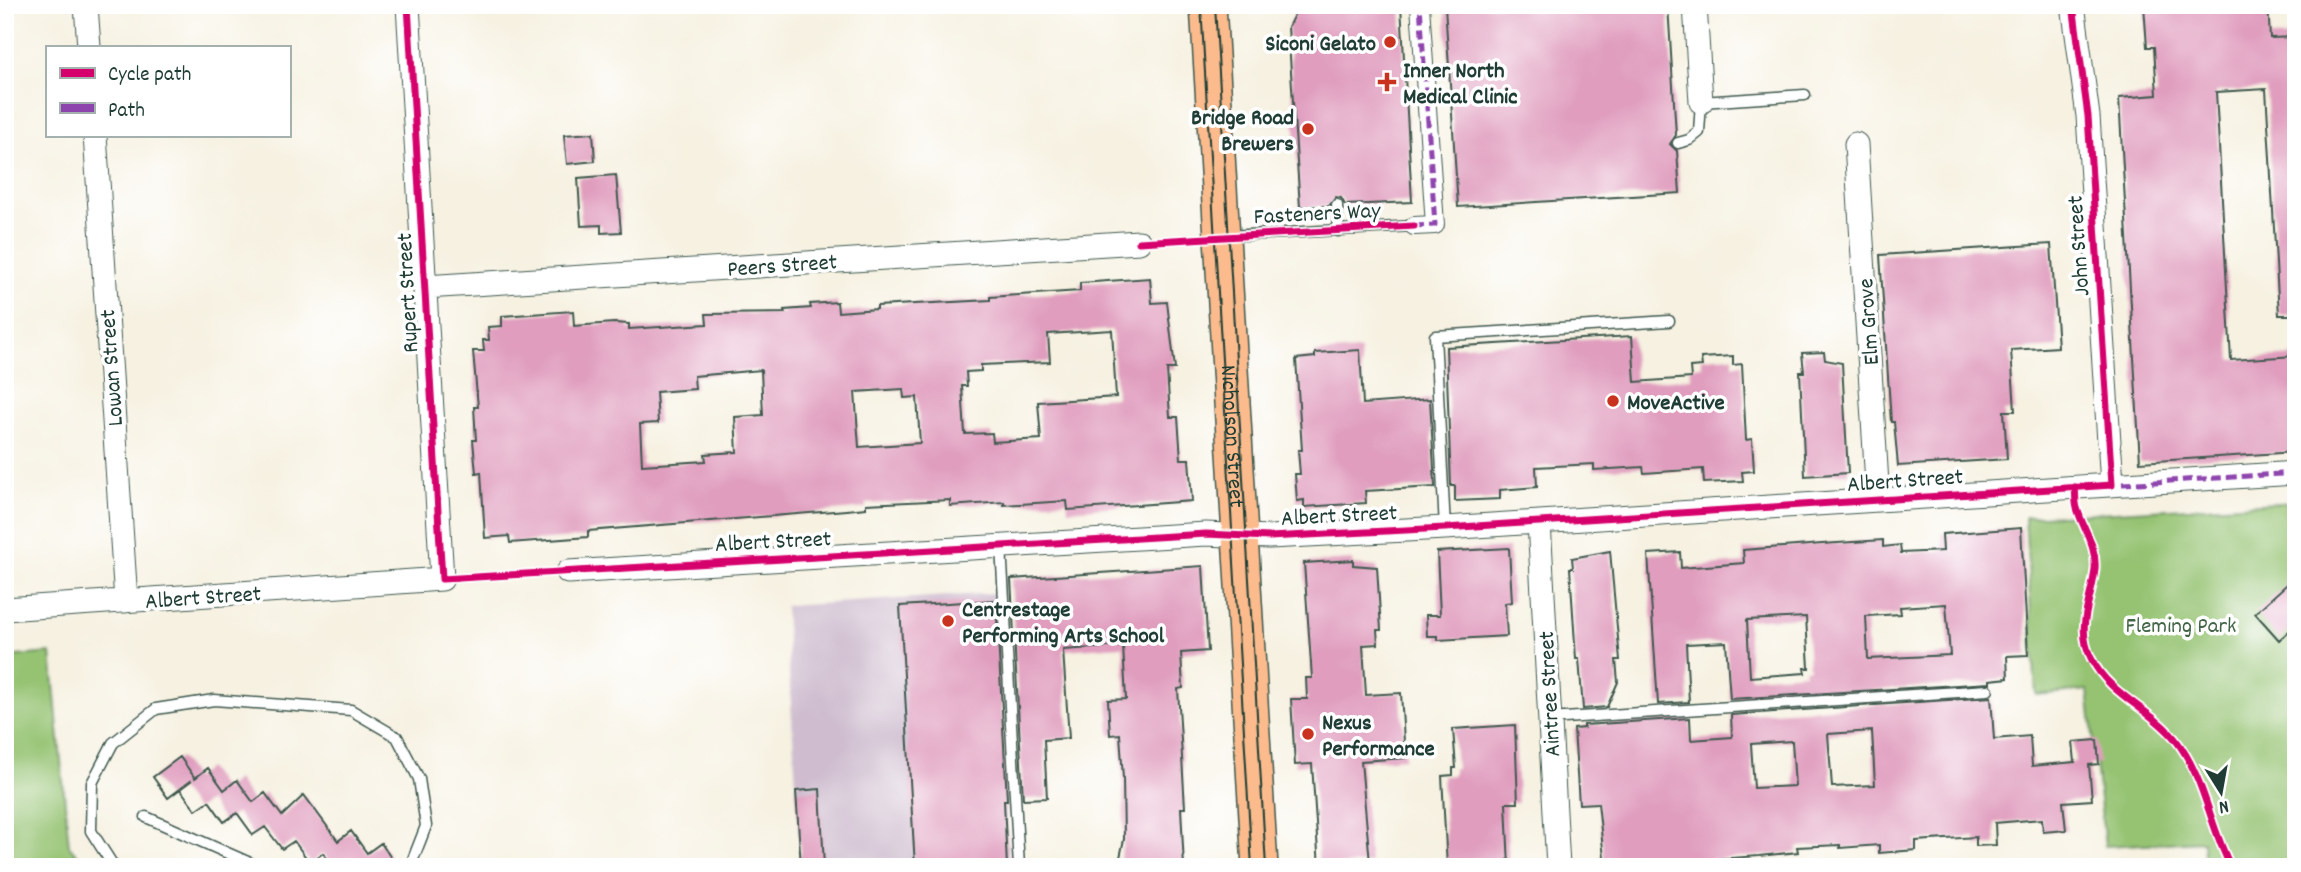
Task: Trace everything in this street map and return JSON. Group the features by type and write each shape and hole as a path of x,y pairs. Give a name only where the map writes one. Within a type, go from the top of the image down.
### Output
{"main road":[{"name":"Nicholson Street","path":"1208,5 1260,867"}],"street":[{"path":"86,5 89,46"},
{"name":"Rupert Street","path":"408,5 442,579"},
{"path":"1414,226 1435,225 1420,5"},
{"path":"1695,5 1700,102"},
{"name":"John Street","path":"2073,5 2088,116 2112,485"},
{"name":"Lowan Street","path":"95,136 126,601"},
{"name":"Elm Grove","path":"1856,144 1878,500"},
{"name":"Peers Street","path":"425,287 1139,242"},
{"name":"Albert Street","path":"568,572 1206,534 1275,537 1445,528 2296,473"},
{"name":"Aintree Street","path":"1539,522 1558,867"},
{"name":"Albert Street","path":"5,609 442,579"}],"lane":[{"path":"1678,144 1699,132 1700,102 1805,95"},
{"path":"1337,205 1338,230"},
{"name":"Fasteners Way","path":"1221,236 1414,226"},
{"path":"1445,528 1435,336 1669,321"},
{"path":"1001,546 1019,867"},
{"path":"1549,719 1987,690"},
{"path":"114,867 91,831 92,783 113,743 156,709 214,700 352,710 397,737 419,779 426,826 410,867"},
{"path":"146,817 259,867"}],"shaded area":[{"path":"997,593 1009,867 801,867 785,606"}],"green space":[{"name":"Fleming Park","path":"2296,502 2296,867 2205,867 2203,841 2105,846 2088,690 2036,695 2025,517"},
{"path":"51,653 69,846 89,867 5,867 5,657"}],"building":[{"path":"1299,5 1401,5 1412,202 1345,205 1341,198 1336,197 1329,206 1300,207 1288,27"},
{"path":"1668,5 1676,135 1670,144 1677,151 1680,193 1458,207 1445,6"},
{"path":"2144,5 2268,5 2270,38 2296,37 2296,315 2279,315 2266,89 2216,92 2231,360 2296,356 2296,452 2140,462 2119,98 2157,95 2154,47 2147,47"},
{"path":"593,133 595,161 567,164 564,135"},
{"path":"616,175 621,232 601,233 601,225 581,226 578,178"},
{"path":"2051,244 2058,347 2011,350 2015,411 2004,411 2007,459 1898,466 1894,422 1891,422 1880,255"},
{"path":"1150,278 1152,303 1167,302 1175,369 1167,369 1170,417 1178,417 1181,459 1189,459 1192,501 1068,510 1067,501 950,506 950,500 866,504 866,508 846,510 588,531 588,537 510,543 509,536 485,538 481,472 476,473 473,440 476,440 474,407 478,407 473,351 484,351 483,340 489,340 488,327 502,326 502,316 573,311 574,326 614,323 629,324 629,329 707,324 706,314 785,313 784,310 811,308 810,304 837,302 838,312 877,309 877,306 990,300 990,297 1080,291 1080,283","holes":["1112,330 1116,397 1038,402 1041,439 993,442 992,433 965,434 962,386 967,386 966,372 981,371 981,365 1050,362 1048,334","761,370 763,415 735,417 737,452 705,454 706,461 642,465 640,424 658,423 656,392 695,389 694,376","903,389 904,398 917,397 920,443 859,447 855,392"]},
{"path":"1632,336 1635,382 1691,378 1690,367 1702,366 1701,358 1733,356 1733,365 1742,364 1746,440 1752,439 1754,471 1742,472 1743,481 1704,483 1703,469 1644,473 1643,467 1594,470 1594,464 1536,467 1537,487 1500,490 1500,499 1455,501 1455,486 1451,486 1446,347"},
{"path":"1360,350 1363,404 1430,399 1435,487 1365,491 1366,503 1304,507 1304,500 1297,501 1295,474 1300,474 1298,450 1302,450 1296,359 1315,357 1315,353"},
{"path":"1824,352 1825,360 1842,363 1848,473 1805,476 1800,372 1804,372 1802,353"},
{"path":"2021,528 2028,655 2007,656 2008,678 1990,680 1990,683 1730,699 1726,642 1686,644 1689,702 1658,704 1648,554 1680,552 1681,568 1744,563 1743,550 1883,540 1883,547 1900,545 1901,553 1943,551 1942,534","holes":["1946,604 1950,655 1868,659 1866,616 1901,614 1900,607","1806,617 1809,668 1804,668 1805,673 1750,677 1747,620"]},
{"path":"1509,548 1512,602 1505,603 1507,636 1438,640 1438,636 1427,636 1426,615 1440,615 1437,552"},
{"path":"1610,551 1620,660 1616,660 1618,682 1607,707 1583,709 1579,659 1576,659 1570,568 1573,568 1572,558"},
{"path":"1353,560 1353,565 1377,567 1381,630 1377,630 1378,644 1363,645 1366,695 1401,693 1405,758 1361,761 1370,863 1319,867 1312,764 1295,765 1291,699 1307,699 1306,678 1312,678 1304,563"},
{"path":"1203,566 1208,651 1181,653 1183,688 1178,689 1185,808 1181,808 1184,867 1118,867 1124,839 1123,778 1120,734 1110,735 1108,700 1126,699 1123,646 1063,650 1069,738 1044,740 1047,798 1023,799 1011,579"},
{"path":"2296,576 2296,625 2279,640 2255,613"},
{"path":"996,600 1007,800 1004,800 1007,867 915,867 900,606"},
{"path":"1991,697 1994,739 2030,736 2032,766 2075,762 2073,742 2097,740 2099,764 2089,765 2092,800 2063,802 2066,830 2043,832 2042,819 1995,823 1996,845 1976,846 1976,837 1916,841 1916,850 1879,853 1879,845 1797,847 1798,852 1605,867 1598,803 1579,804 1574,729 1584,728 1584,725 1690,718 1691,740 1732,737 1731,715","holes":["1872,731 1875,785 1832,787 1828,734","1792,741 1795,786 1754,788 1751,744"]},
{"path":"1515,725 1518,803 1506,803 1509,867 1447,867 1442,776 1453,775 1453,768 1456,768 1453,729"},
{"path":"180,757 195,778 208,768 224,790 237,780 253,802 265,793 282,816 304,795 338,841 351,831 367,853 381,843 397,867 333,867 323,853 310,863 294,841 282,849 265,827 253,835 237,813 224,822 209,801 196,810 180,789 168,798 153,777"},
{"path":"820,789 824,867 801,867 796,791"}],"tram line":[{"path":"1201,5 1252,867"},
{"path":"1215,5 1266,867"}],"marked path":[{"path":"1414,226 1435,225 1420,5"},
{"path":"2107,485 2296,473"}],"cycle path":[{"path":"408,5 442,579 1206,534 1269,537 1445,528 2112,485 2088,116 2073,5"},
{"path":"1139,242 1414,226"},
{"path":"2075,487 2077,508 2092,545 2095,561 2084,624 2086,646 2108,682 2165,728 2185,754 2200,785 2231,867"}],"place":[{"name":"Siconi Gelato","path":"1390,42"},
{"name":"Inner North Medical Clinic","path":"1387,82"},
{"name":"Bridge Road Brewers","path":"1308,129"},
{"name":"MoveActive","path":"1613,401"},
{"name":"Centrestage Performing Arts School","path":"948,621"},
{"name":"Nexus Performance","path":"1308,734"}]}
